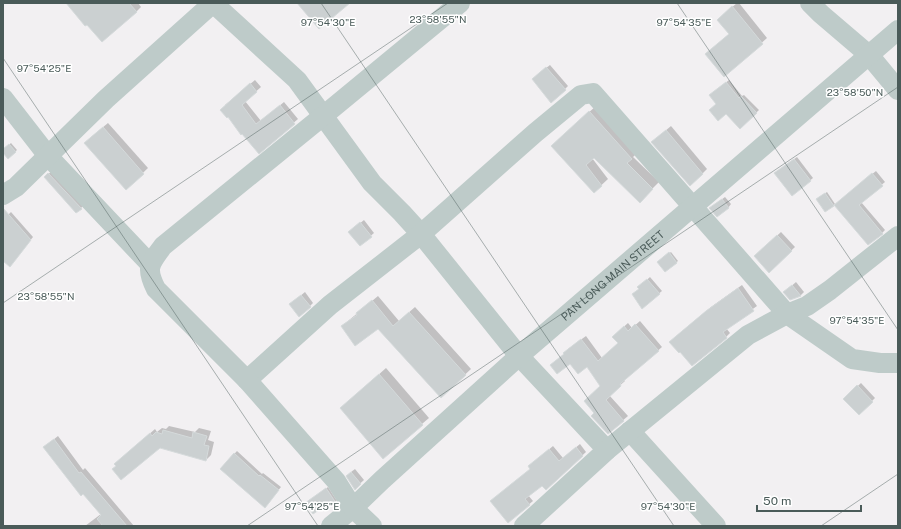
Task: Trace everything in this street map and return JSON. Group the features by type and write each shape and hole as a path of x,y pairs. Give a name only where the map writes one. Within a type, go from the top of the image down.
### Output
{"street":[{"path":"3,195 16,187 106,100 213,3 297,80 372,183 402,213 420,234 520,356 607,450"},
{"path":"372,526 353,508 336,481 246,380 156,289 150,277 150,264 163,246 324,116 460,3"},
{"path":"810,3 869,55 898,90"},
{"name":"PAN LONG MAIN STREET","path":"331,526 353,508 520,356 898,30"},
{"path":"246,380 330,305 420,234 529,138 581,95 593,94 787,314 852,359 880,363 898,363"},
{"path":"3,98 48,156 150,264"},
{"path":"524,526 607,450 748,335 787,314 807,306 830,290 898,236"},
{"path":"630,431 716,526"}],"building":[{"path":"66,3 129,3 137,12 102,42 87,25 85,26"},
{"path":"297,3 350,3 319,29"},
{"path":"732,6 763,44 724,77 705,54 729,34 717,20"},
{"path":"546,67 566,90 551,103 532,79"},
{"path":"726,82 739,98 741,96 757,113 740,129 726,114 718,121 709,110 716,104 709,95"},
{"path":"250,83 257,92 242,105 256,124 280,105 295,124 259,154 242,134 241,135 228,117 227,118 220,110"},
{"path":"589,111 632,159 627,163 653,189 640,203 594,158 586,165 602,186 594,193 551,146"},
{"path":"103,127 144,174 126,190 84,143"},
{"path":"666,130 703,174 690,186 651,142"},
{"path":"9,144 16,152 8,159 3,153 3,149"},
{"path":"794,159 811,181 792,196 774,173"},
{"path":"48,173 82,209 76,213 44,177"},
{"path":"872,173 883,186 859,205 883,234 868,245 834,205"},
{"path":"825,193 834,206 825,212 816,199"},
{"path":"722,199 729,208 717,217 709,208"},
{"path":"3,208 31,240 10,267 3,261"},
{"path":"360,222 372,237 360,246 348,232"},
{"path":"777,235 792,251 769,273 754,256"},
{"path":"669,252 677,263 665,272 657,262"},
{"path":"647,279 660,294 642,309 632,294 639,289 637,287"},
{"path":"792,285 801,296 790,300 783,292"},
{"path":"738,288 754,311 723,332 727,338 692,366 669,342 706,311"},
{"path":"301,295 311,307 299,317 289,304"},
{"path":"372,300 393,326 409,312 466,375 441,398 378,329 355,346 341,326 357,315 356,313"},
{"path":"635,324 659,351 620,384 621,386 606,400 624,421 608,434 591,416 594,413 584,401 600,386 587,367 578,374 570,364 557,374 550,365 581,339 598,361 618,343 612,337 624,326 628,331"},
{"path":"379,374 423,425 383,459 340,408"},
{"path":"857,385 873,402 859,415 843,399"},
{"path":"163,430 192,438 193,432 207,436 204,445 209,446 206,461 160,448 121,480 112,469 116,466 114,464 150,433 152,436 156,432 162,434"},
{"path":"54,439 79,473 81,472 127,526 103,526 97,519 101,515 83,494 81,496 43,447"},
{"path":"576,447 583,456 546,490 542,486 525,499 530,505 508,523 490,501 530,469 528,466 549,449 559,461"},
{"path":"234,453 259,476 260,475 279,490 265,508 220,469"},
{"path":"351,472 361,484 355,490 346,476"},
{"path":"326,488 336,503 333,505 331,502 313,514 305,503"}]}
